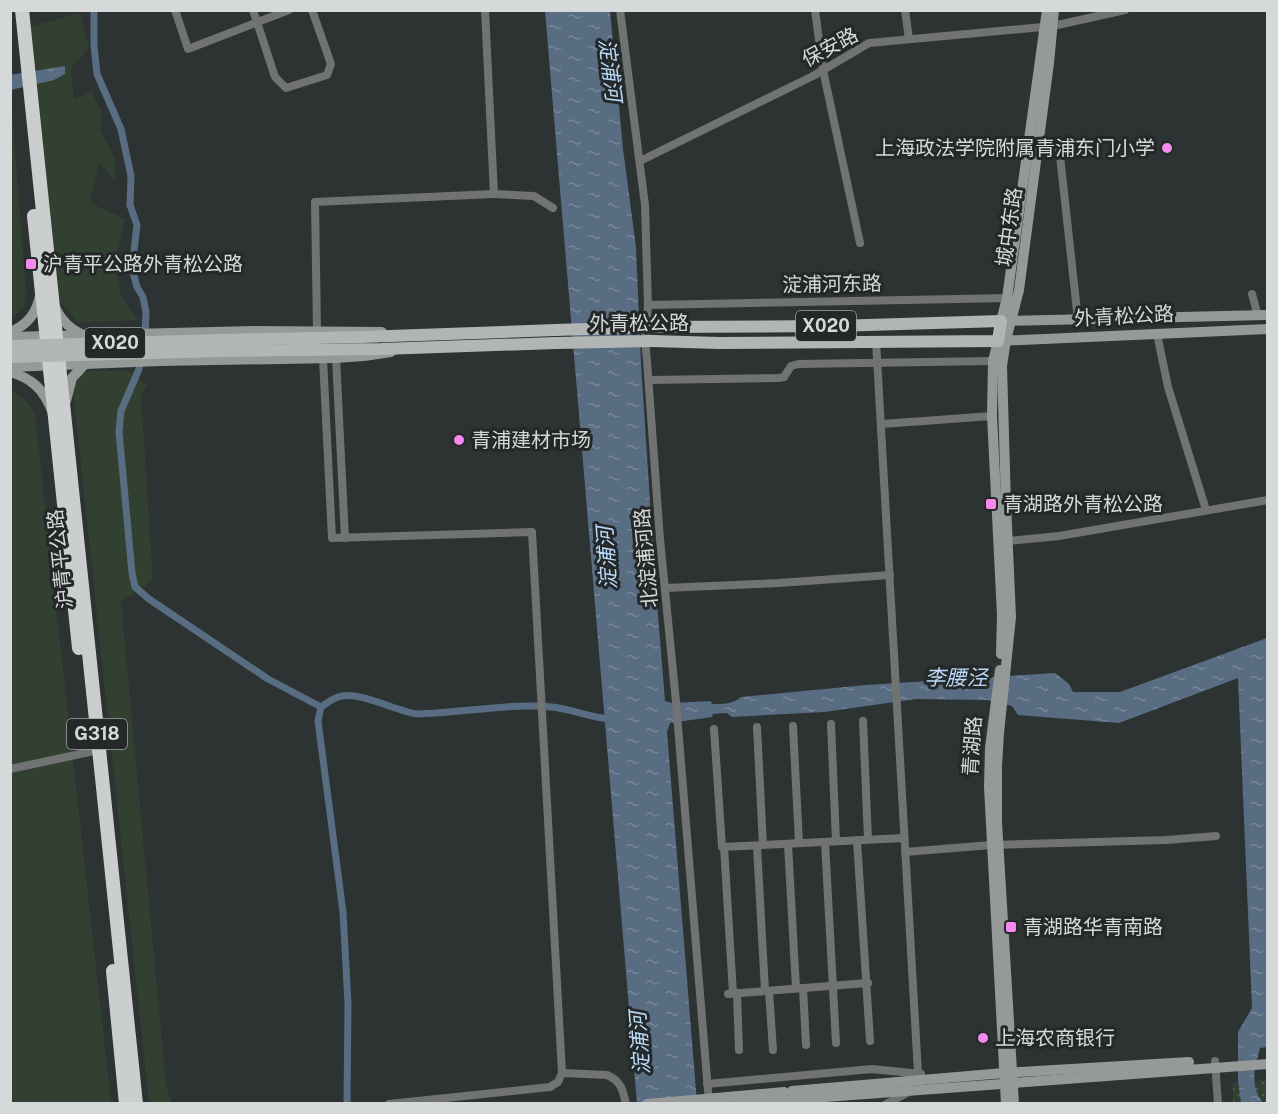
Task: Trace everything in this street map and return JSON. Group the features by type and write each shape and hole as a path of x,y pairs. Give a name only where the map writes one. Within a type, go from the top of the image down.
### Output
{"highway":[{"name":"沪青平公路","path":"13,10 26,89 52,301 52,345"},
{"name":"沪青平公路","path":"22,11 23,67"},
{"name":"沪青平公路","path":"26,89 40,282 52,345 55,418 136,1104"},
{"name":"沪青平公路","path":"54,365 66,428 126,1104"}],"main road":[{"name":"城中东路","path":"1047,10 1049,26"},
{"name":"城中东路","path":"1006,321 1012,298 1049,26 1054,10"},
{"path":"10,332 24,325 35,312 40,297 40,282"},
{"path":"52,301 58,315 74,330 96,336"},
{"name":"外青松公路","path":"10,357 412,335 555,330 1263,316"},
{"name":"青湖路","path":"1006,321 1002,341 1002,366 1011,617 999,706 995,845 1008,1078 1006,1104"},
{"name":"外青松公路","path":"10,346 407,348 652,341 719,343 1002,341 1268,329"},
{"path":"10,365 52,345 96,336 317,331 370,331 412,335"},
{"path":"110,362 102,357 100,348 101,342 114,335"},
{"path":"10,338 52,345 93,360 110,362"},
{"name":"青湖路","path":"1002,341 993,361 992,416 1003,674"},
{"path":"10,365 336,358 377,355 407,348"},
{"path":"66,428 68,388 73,376 85,364"},
{"path":"10,372 39,387 48,400 55,418"},
{"path":"1237,1063 1268,1057"},
{"path":"733,1104 886,1083 1008,1078 1216,1064 1268,1064"},
{"path":"647,1104 913,1090 1008,1078"},
{"name":"青湖路","path":"1008,1078 1014,1104"}],"street":[{"path":"175,10 188,49 289,10"},
{"path":"253,10 275,77 286,88 327,75 331,64 312,10"},
{"path":"485,10 494,194"},
{"name":"北淀浦河路","path":"620,10 645,205 648,305 645,339 664,588 676,702 709,1104"},
{"path":"815,10 823,70 860,243"},
{"path":"905,10 909,39"},
{"name":"保安路","path":"640,161 823,70 869,43 1049,26 1125,10"},
{"path":"1059,147 1078,320"},
{"path":"317,331 315,202 494,194 534,196 553,208"},
{"path":"1252,294 1263,316"},
{"name":"淀浦河东路","path":"648,305 1012,298"},
{"path":"1157,334 1168,387 1206,510"},
{"path":"876,341 918,1073"},
{"path":"323,358 332,538 532,532 562,1073 558,1082 550,1087 389,1104"},
{"path":"336,358 345,538"},
{"path":"649,380 779,378 783,377 791,366 798,364 993,361"},
{"path":"882,424 992,416"},
{"path":"1008,541 1059,536 1268,500"},
{"path":"664,588 779,584 890,575"},
{"path":"862,722 868,840"},
{"path":"831,724 836,841"},
{"path":"793,726 799,843"},
{"path":"757,727 767,991 773,1050"},
{"path":"714,729 721,843 722,848 724,847 732,993 739,1050"},
{"path":"10,769 94,751"},
{"path":"905,852 995,845 1166,840 1216,836"},
{"path":"724,847 904,837"},
{"path":"857,840 870,1041"},
{"path":"825,842 836,1043"},
{"path":"788,844 806,1045"},
{"path":"732,993 868,983"},
{"path":"1216,1064 1218,1104"},
{"path":"707,1084 872,1069 918,1073 936,1080"},
{"path":"886,1083 897,1075 907,1072"},
{"path":"562,1073 608,1075 620,1083 626,1104"},
{"path":"886,1104 913,1090"}],"green space":[{"path":"80,13 89,48 71,68 74,99 92,92 102,113 100,130 115,158 115,181 99,162 90,203 125,219 115,261 120,294 138,320 78,323 56,296 29,27"},
{"path":"10,82 26,294 24,306 11,319"},
{"path":"127,370 147,385 141,396 153,580 121,602 166,1084 172,1103 149,1103 73,390 82,374 88,371"},
{"path":"10,387 31,406 35,414 111,1103 11,1103"},
{"path":"1267,1079 1267,1103 1233,1103 1233,1083"}],"water":[{"name":"淀浦河","path":"545,11 610,11 623,149 636,247 653,548 650,550 651,578 655,578 665,701 672,703 711,701 712,704 724,704 741,697 866,685 1055,673 1069,684 1073,692 1120,692 1267,638 1268,1047 1260,1048 1254,1076 1256,1090 1263,1103 1241,1103 1238,1080 1238,1032 1252,1008 1238,678 1119,723 1018,715 1012,706 988,700 916,699 824,712 732,717 727,713 713,714 712,717 670,723 667,732 697,1103 637,1103"},
{"path":"65,66 65,74 54,80 11,90 10,75"}],"waterway":[{"path":"94,10 97,74 121,129 131,176 130,205 137,225 132,268 146,312 145,337"},
{"path":"141,359 121,411 119,432 135,587 149,599 268,679 321,707"},
{"path":"347,1104 348,1003 343,912 318,721 321,707 336,698 350,696 369,699 417,714 535,706 559,708 611,719"}],"place":[{"name":"上海政法学院附属青浦东门小学","path":"1167,148"},
{"name":"沪青平公路外青松公路","path":"31,264"},
{"name":"青浦建材市场","path":"459,440"},
{"name":"青湖路外青松公路","path":"991,504"},
{"name":"青湖路华青南路","path":"1011,927"},
{"name":"上海农商银行","path":"983,1038"}],"water label":[{"name":"李腰泾","path":"956,678"}]}
